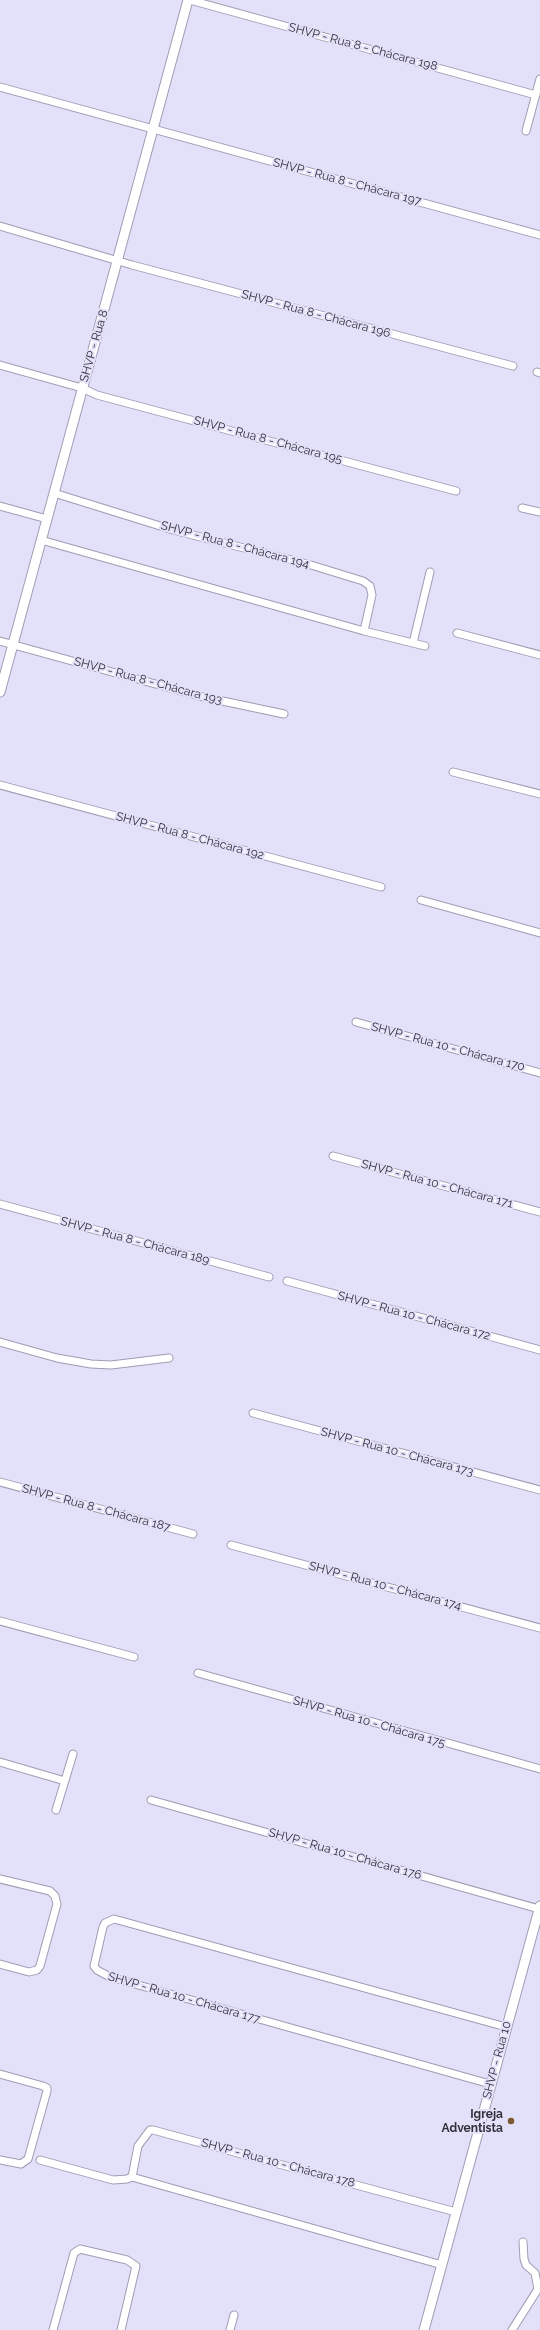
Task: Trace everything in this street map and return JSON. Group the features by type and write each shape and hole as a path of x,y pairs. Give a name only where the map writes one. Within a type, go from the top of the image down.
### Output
{"street":[{"name":"SHVP - Rua 8 - Chácara 198","path":"189,0 536,95"},
{"name":"SHVP - Rua 8","path":"0,692 189,0"},
{"path":"526,131 540,79"},
{"name":"SHVP - Rua 8 - Chácara 197","path":"0,87 540,235"},
{"name":"SHVP - Rua 8 - Chácara 196","path":"0,226 118,260 513,366"},
{"name":"SHVP - Rua 8 - Chácara 195","path":"0,365 82,388 97,395 456,491"},
{"name":"SHVP - Rua 8 - Chácara 194","path":"54,493 173,530 311,565 364,581 370,586 372,595 364,631"},
{"path":"0,506 47,518"},
{"path":"522,508 540,512"},
{"path":"41,540 364,631 425,646"},
{"path":"413,643 430,572"},
{"path":"457,632 540,655"},
{"name":"SHVP - Rua 8 - Chácara 193","path":"0,641 199,696 284,714"},
{"path":"453,772 540,794"},
{"name":"SHVP - Rua 8 - Chácara 192","path":"0,785 381,887"},
{"path":"421,900 540,933"},
{"name":"SHVP - Rua 10 - Chácara 170","path":"356,1022 540,1073"},
{"name":"SHVP - Rua 10 - Chácara 171","path":"333,1156 540,1212"},
{"name":"SHVP - Rua 8 - Chácara 189","path":"0,1204 269,1277"},
{"name":"SHVP - Rua 10 - Chácara 172","path":"287,1282 540,1350"},
{"path":"0,1342 57,1358 92,1364 111,1365 169,1358"},
{"name":"SHVP - Rua 10 - Chácara 173","path":"253,1413 540,1490"},
{"name":"SHVP - Rua 8 - Chácara 187","path":"0,1482 193,1534"},
{"name":"SHVP - Rua 10 - Chácara 174","path":"231,1545 540,1628"},
{"path":"0,1621 134,1657"},
{"name":"SHVP - Rua 10 - Chácara 175","path":"198,1673 540,1769"},
{"path":"56,1810 73,1754"},
{"path":"0,1762 65,1781"},
{"name":"SHVP - Rua 10 - Chácara 176","path":"151,1800 540,1907"},
{"path":"0,1879 50,1892 55,1896 57,1904 40,1966 37,1970 29,1972 0,1964"},
{"name":"SHVP - Rua 10","path":"424,2330 490,2084 540,1907"},
{"name":"SHVP - Rua 10 - Chácara 177","path":"490,2084 110,1977 97,1970 94,1966 100,1940 105,1923 114,1919 506,2027"},
{"path":"0,2074 47,2088 28,2159 21,2164 0,2160"},
{"name":"SHVP - Rua 10 - Chácara 178","path":"132,2177 138,2146 150,2130 153,2130 456,2212"},
{"path":"40,2160 113,2180 132,2177 442,2265"},
{"path":"512,2330 538,2289 535,2273 526,2265 524,2259 523,2242"},
{"path":"53,2330 77,2250 85,2250 127,2260 136,2266 121,2330"},
{"path":"230,2330 234,2315"}],"place":[{"name":"Igreja Adventista","path":"511,2121"}]}
